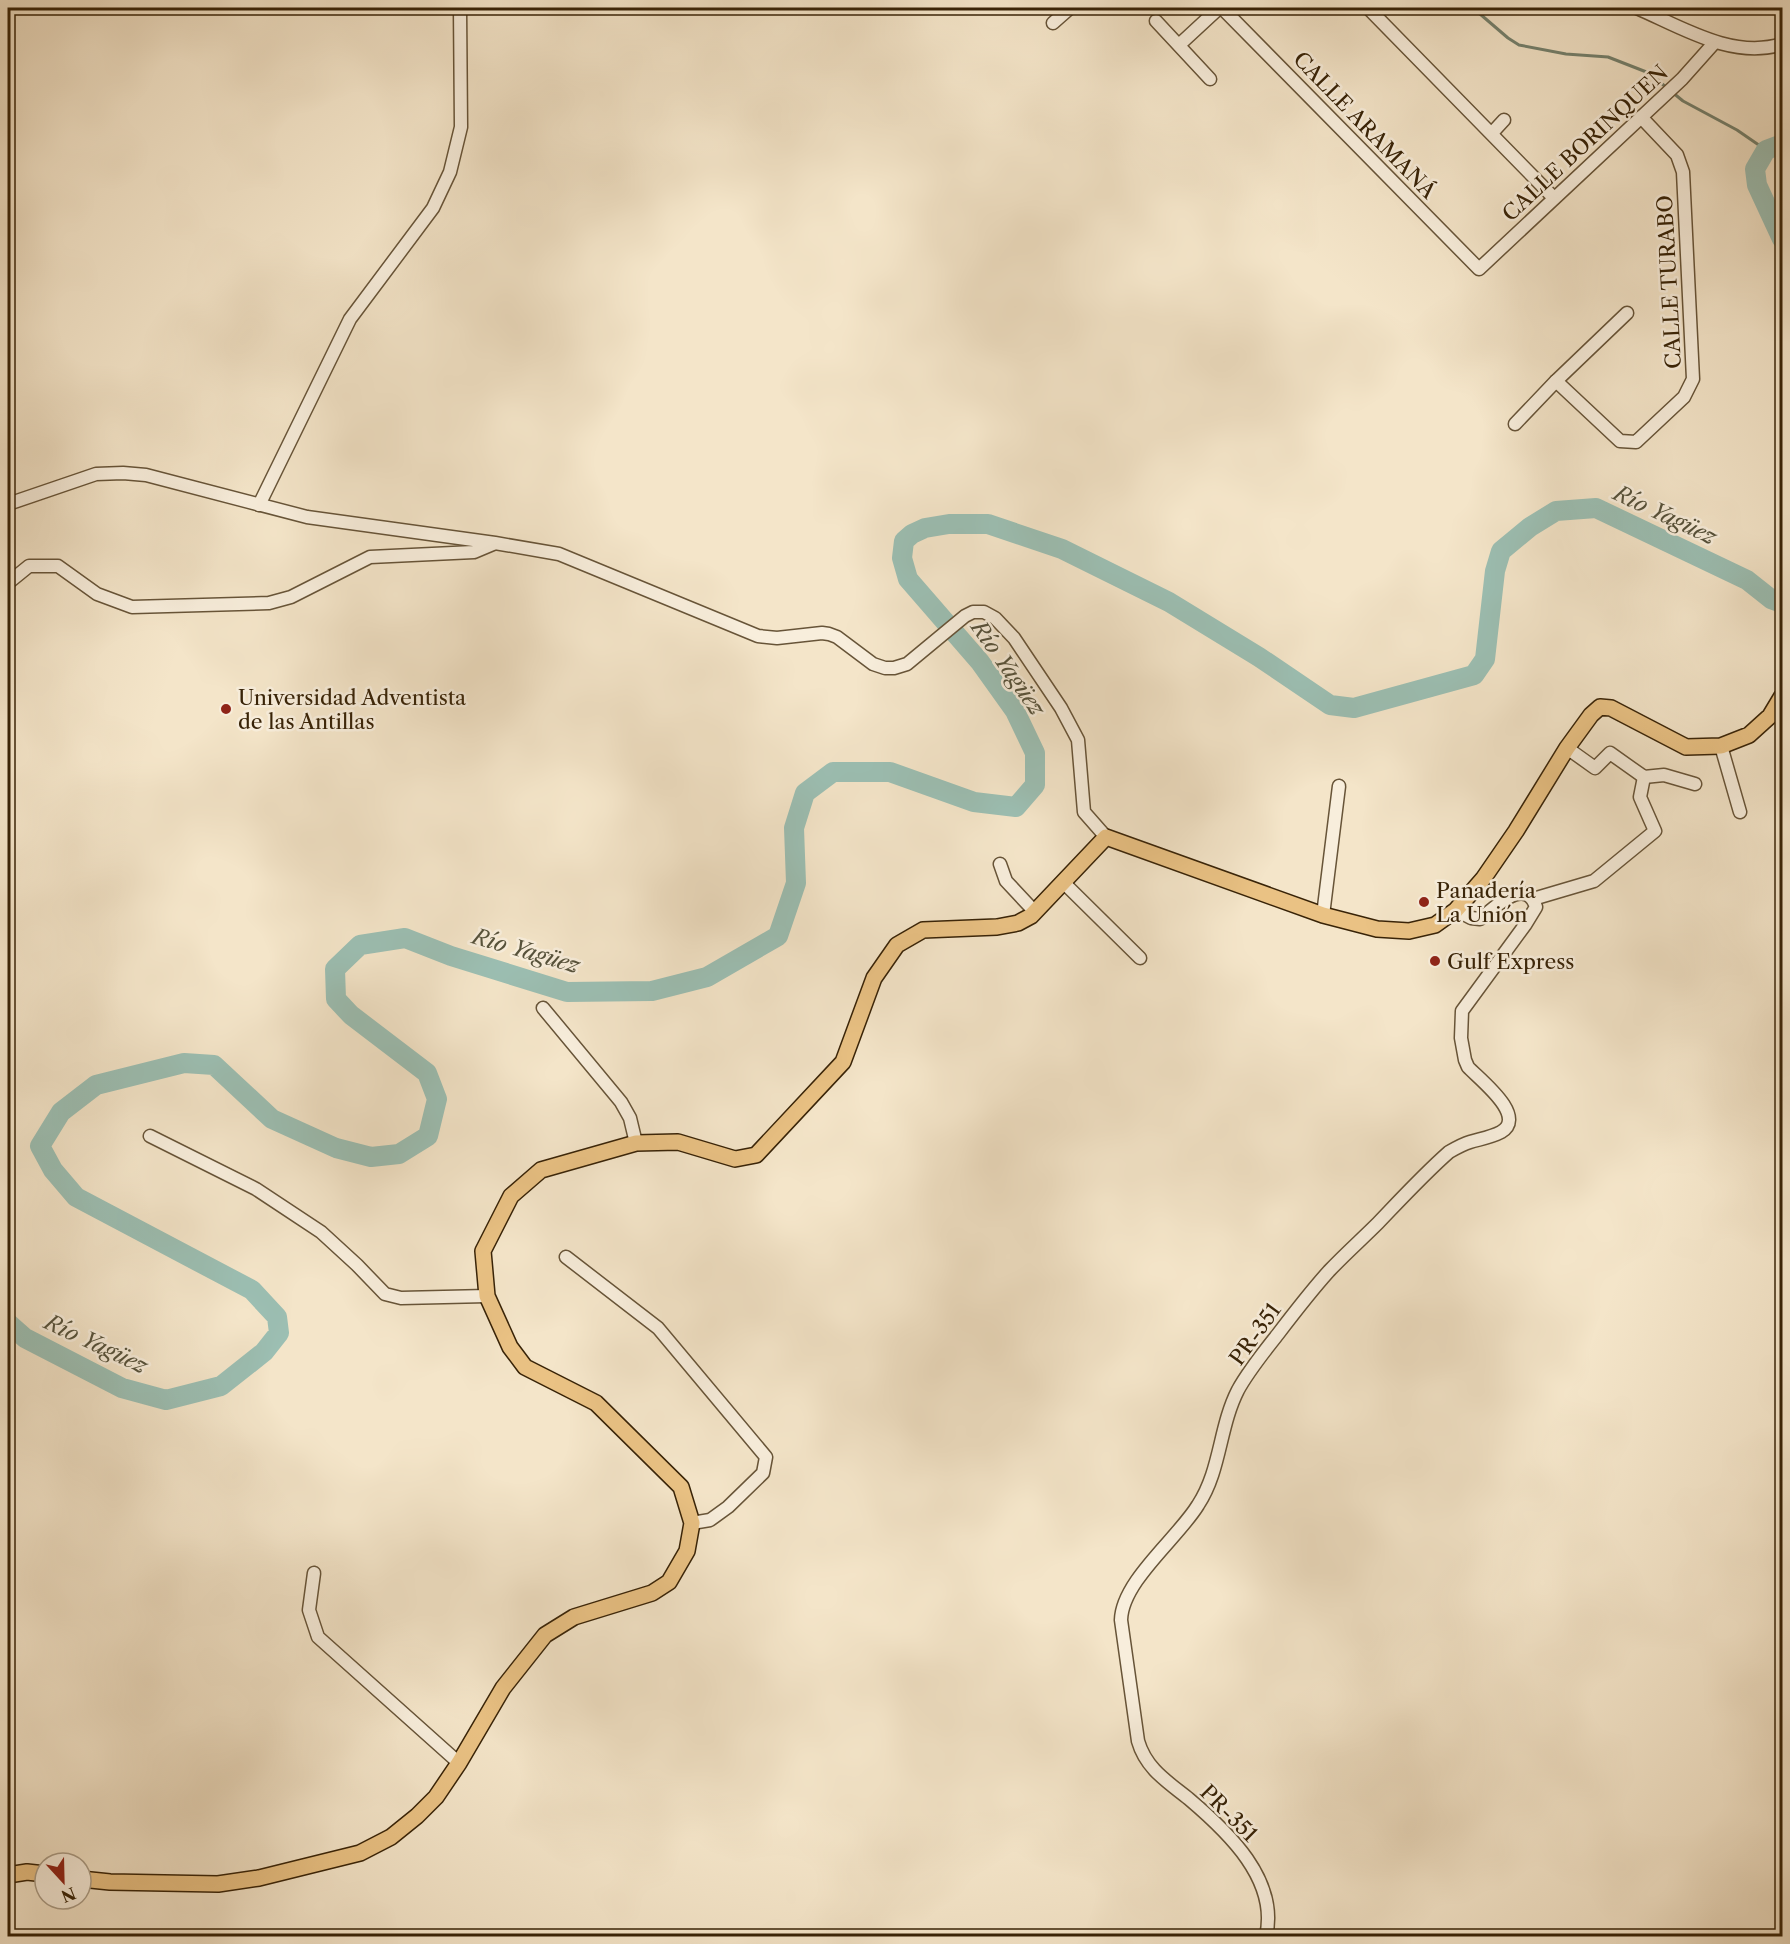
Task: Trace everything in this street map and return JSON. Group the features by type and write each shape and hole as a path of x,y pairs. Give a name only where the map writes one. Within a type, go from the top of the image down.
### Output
{"main road":[{"path":"93,1880 218,1884 259,1878 360,1853 392,1837 436,1797 503,1688 545,1635 574,1617 652,1593 669,1582 687,1551 692,1523 681,1487 596,1403 525,1367 510,1347 487,1296 483,1251 511,1196 541,1170 636,1143 678,1142 735,1159 756,1155 843,1062 874,978 897,945 923,930 997,927 1018,923 1035,912 1106,837 1323,915 1377,930 1409,931 1435,925 1456,910 1483,879 1510,841 1567,748 1591,715 1600,707 1611,708 1686,747 1721,746 1749,735 1770,716 1782,696"},
{"path":"8,1875 33,1873"}],"street":[{"path":"259,505 350,319 433,208 450,172 460,127 460,8"},
{"path":"1053,23 1070,8"},
{"path":"1179,45 1220,8"},
{"name":"CALLE ARAMANÁ","path":"1220,8 1479,269"},
{"path":"1368,8 1554,198"},
{"path":"1637,8 1715,42 1760,48 1782,44"},
{"path":"1156,21 1210,79"},
{"name":"CALLE BORINQUEN","path":"1479,269 1682,79 1715,42"},
{"name":"CALLE TURABO","path":"1556,381 1620,441 1636,442 1684,397 1693,379 1683,172 1677,155 1641,117"},
{"path":"1492,133 1504,120"},
{"name":"CALLE TURABO","path":"1515,424 1627,313"},
{"path":"8,504 96,474 116,472 146,476 307,517 559,554 758,636 777,638 829,634 837,637 873,664 894,669 907,664 965,616 973,612 984,612 995,618 1014,638 1061,708 1078,740 1084,812 1106,837"},
{"path":"8,583 29,566 58,566 97,594 132,607 269,603 291,597 370,557 474,552 495,543"},
{"path":"1721,746 1740,812"},
{"path":"1567,748 1595,768 1610,753 1644,777 1664,775 1695,784"},
{"path":"1456,910 1471,918 1480,919 1512,894 1528,894 1533,899 1594,881 1655,831 1640,797 1644,777"},
{"path":"1323,915 1339,786"},
{"path":"1000,864 1006,881 1035,912"},
{"path":"1063,882 1140,958"},
{"name":"PR-351","path":"1266,1936 1269,1921 1265,1897 1247,1858 1216,1822 1154,1771 1142,1753 1138,1741 1121,1611 1130,1591 1206,1494 1230,1407 1240,1387 1298,1307 1330,1270 1449,1152 1467,1143 1500,1133 1509,1124 1505,1104 1468,1067 1465,1060 1461,1038 1462,1011 1532,915 1536,907 1533,899"},
{"path":"543,1008 621,1102 630,1118 636,1143"},
{"path":"150,1136 256,1189 311,1226 357,1265 385,1294 401,1298 487,1296"},
{"path":"566,1257 658,1328 766,1457 763,1473 728,1506 710,1520 692,1523"},
{"path":"314,1573 309,1610 318,1637 459,1763"}],"waterway":[{"path":"1473,8 1519,45 1566,54 1608,57 1649,73 1667,88"},
{"path":"1672,92 1683,101 1737,130 1766,150"},
{"name":"Río Yagüez","path":"1782,144 1766,150 1755,169 1757,185 1782,239"},
{"name":"Río Yagüez","path":"8,1323 25,1338 122,1388 166,1400 221,1386 264,1352 279,1333 277,1317 252,1290 76,1197 53,1170 40,1146 61,1112 96,1085 184,1063 214,1065 272,1119 336,1148 371,1157 399,1154 428,1136 437,1099 427,1073 351,1015 336,999 335,969 360,945 405,938 451,956 567,992 652,991 707,977 778,936 796,883 794,828 805,793 833,772 890,772 974,802 1016,807 1035,785 1035,753 1015,711 980,662 908,579 902,558 904,541 925,528 949,524 988,524 1062,549 1169,602 1259,657 1330,705 1354,708 1474,675 1485,659 1495,571 1501,551 1530,527 1556,511 1596,508 1747,580 1771,599 1782,603"}],"place":[{"name":"Universidad Adventista de las Antillas","path":"226,709"},
{"name":"Panadería La Unión","path":"1424,902"},
{"name":"Gulf Express","path":"1435,961"}]}
